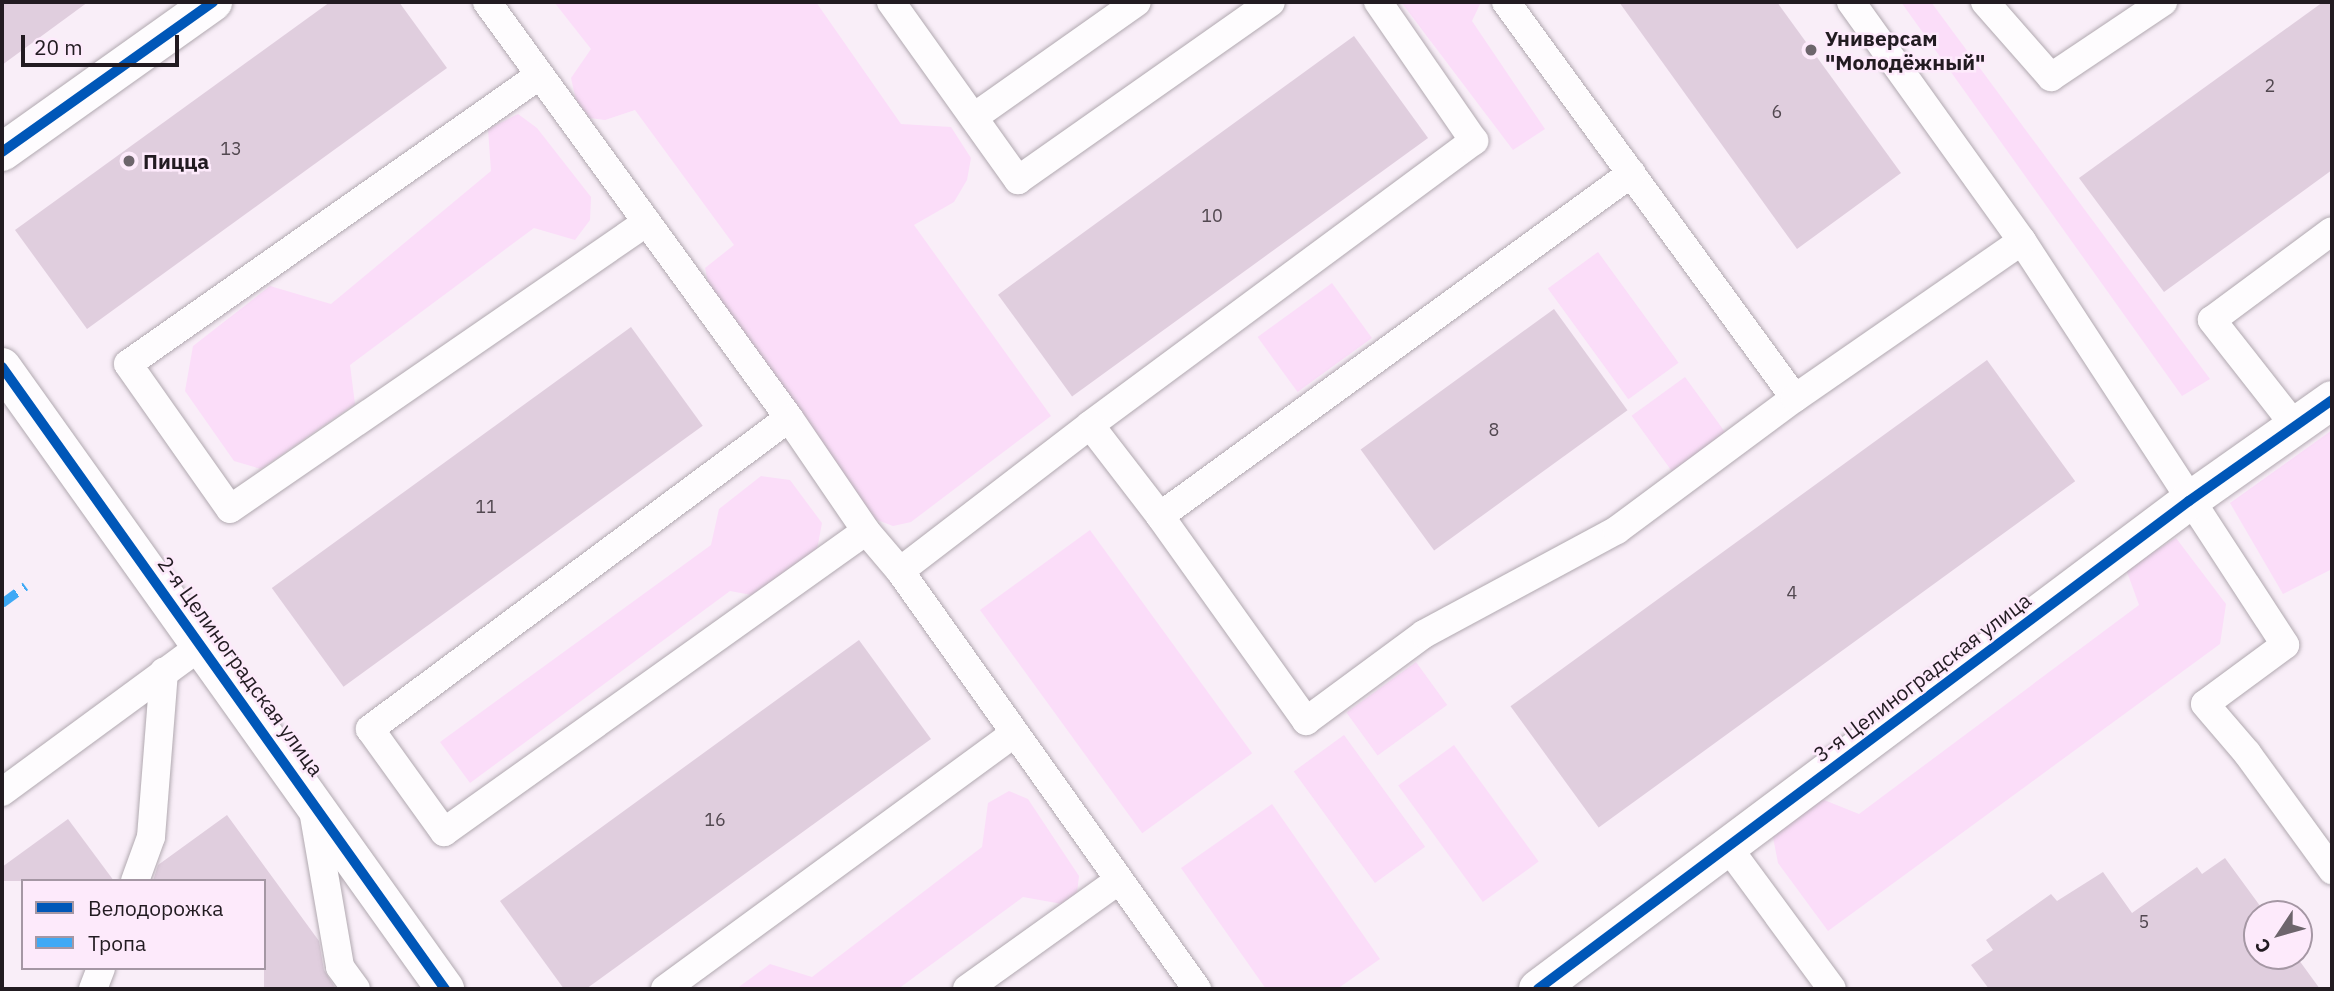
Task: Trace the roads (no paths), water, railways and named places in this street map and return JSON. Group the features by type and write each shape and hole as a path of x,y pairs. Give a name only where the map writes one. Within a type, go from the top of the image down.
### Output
{"street":[{"path":"2,152 213,2"},
{"name":"2-я Целиноградская улица","path":"2,367 311,797 445,989"},
{"name":"3-я Целиноградская улица","path":"1538,989 2189,502 2332,400"}],"lane":[{"path":"487,2 789,418 866,531 900,571 1013,734 1197,989"},
{"path":"891,2 1018,180 1271,2"},
{"path":"974,117 1137,2"},
{"path":"900,571 1090,425 1474,141 1378,2"},
{"path":"1506,2 1795,398"},
{"path":"1851,2 2022,241 2285,646 2205,704 2247,753 2332,870"},
{"path":"1985,2 2051,77 2163,2"},
{"path":"540,75 128,364 230,509 647,222"},
{"path":"1160,516 1632,173"},
{"path":"2295,426 2212,320 2332,231"},
{"path":"1090,425 1160,516 1306,721 1424,634 1617,530 1795,398 2022,241"},
{"path":"789,418 370,729 444,832 866,531"},
{"path":"2,792 202,645"},
{"path":"136,879 151,837 164,672"},
{"path":"665,989 1013,734"},
{"path":"311,797 340,967 356,989"},
{"path":"1727,846 1832,989"},
{"path":"967,989 1119,880"},
{"path":"93,989 100,970"}],"place":[{"name":"Универсам \"Молодёжный\"","path":"1811,50"},
{"name":"Пицца","path":"129,161"}]}
